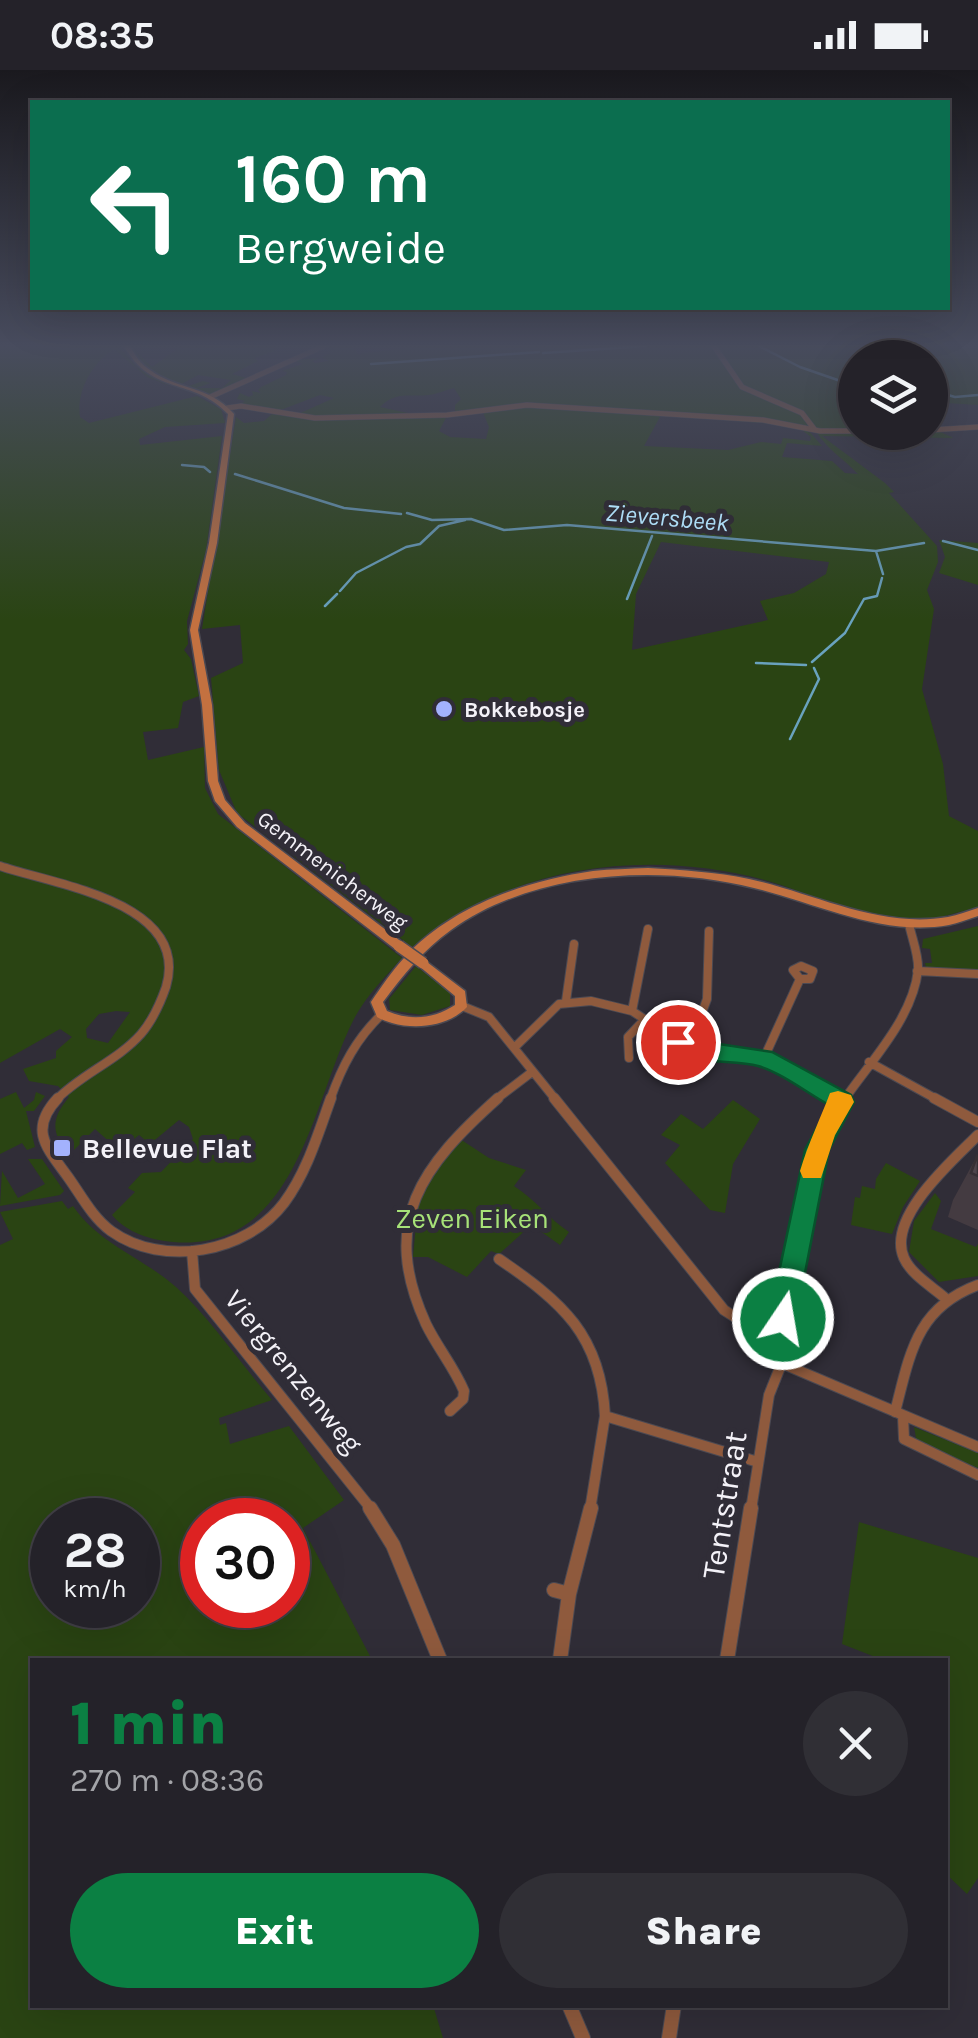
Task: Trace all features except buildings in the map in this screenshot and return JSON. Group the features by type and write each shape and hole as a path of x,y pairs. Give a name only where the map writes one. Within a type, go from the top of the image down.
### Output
{"main road":[{"name":"Gemmenicherweg","path":"229,438 214,543 194,630 208,706 216,790 241,826 460,992 462,1006"},
{"path":"462,1006 454,1014 424,1021 396,1020 382,1014 377,1005 386,987 432,940 483,907 546,883 609,873 680,872 755,884 864,924 939,930 978,921"},
{"path":"910,928 950,922 978,912"}],"street":[{"path":"0,866 129,910 151,926 166,945 167,984 150,1024 120,1056 54,1101 44,1114 42,1135 90,1209 111,1231 145,1248 192,1251 242,1236 263,1224 285,1202 300,1178 360,1032 382,1014"},
{"path":"910,928 918,971 911,996 842,1102 817,1150 786,1311 770,1340 794,1370 978,1447"},
{"path":"632,1010 648,929"},
{"path":"689,1048 707,1000 709,931"},
{"path":"515,1047 566,1001 574,944"},
{"path":"918,971 978,974"},
{"path":"764,1058 800,979"},
{"path":"566,1001 591,1001 632,1010 689,1048 764,1058 842,1102"},
{"name":"Gemmenicherweg","path":"462,1006 484,1013 515,1047 724,1310 770,1340"},
{"path":"629,1058 628,1037 645,1019"},
{"path":"869,1062 978,1122"},
{"path":"450,1411 463,1399 464,1391 426,1325 411,1282 405,1230 413,1193 427,1167 449,1143 510,1086 532,1072"},
{"path":"944,1297 905,1260 900,1239 920,1199 978,1135"},
{"name":"Viergrenzenweg","path":"192,1251 195,1289 377,1517 439,1658"},
{"path":"498,1259 563,1308 588,1337 606,1390 606,1416 587,1530 569,1594 566,1645 561,1658"},
{"path":"978,1285 944,1297 920,1330 899,1414 904,1440 978,1475"},
{"name":"Tentstraat","path":"727,1658 773,1378 783,1360"},
{"path":"606,1416 758,1462"},
{"path":"554,1590 569,1594"},
{"path":"571,2008 584,2038"},
{"path":"669,2038 674,2008"}],"green space":[{"path":"0,438 142,438 140,445 222,438 206,550 187,621 188,644 184,650 191,659 199,696 183,702 178,728 143,732 148,760 204,747 205,788 218,814 402,958 355,1017 295,1164 274,1197 248,1223 215,1239 156,1239 132,1231 112,1215 135,1192 128,1188 142,1173 161,1172 193,1139 189,1127 179,1120 150,1144 139,1135 120,1151 95,1129 68,1156 55,1126 69,1097 58,1086 29,1081 23,1069 56,1058 56,1051 72,1037 60,1029 0,1063","holes":["130,1012 108,1043 87,1038 86,1029 99,1014"]},
{"path":"233,438 648,438 644,446 728,450 761,442 781,444 783,438 810,441 815,438 822,446 787,443 782,457 832,461 845,473 858,474 821,438 824,438 885,483 894,492 889,493 937,546 938,562 927,590 934,609 922,689 943,764 949,816 978,831 978,907 934,918 899,920 719,870 673,865 626,866 535,881 491,897 450,919 412,947 237,813 219,770 211,678 243,663 240,625 202,629","holes":["661,542 829,562 826,574 794,593 760,601 768,620 632,650 636,594"]},
{"path":"939,540 978,543 978,585 939,573 945,557"},
{"path":"978,926 978,969 926,967 925,963 932,963 930,949 922,948 923,939"},
{"path":"416,966 450,993 450,1006 422,1015 390,1010 389,999"},
{"path":"16,1092 24,1108 34,1100 36,1092 45,1096 34,1111 26,1111 35,1147 27,1150 22,1143 0,1154 0,1099"},
{"path":"733,1100 760,1119 733,1164 725,1213 710,1210 665,1163 680,1145 661,1135 681,1114 703,1129"},
{"name":"Zeven Eiken","path":"460,1139 489,1158 526,1170 514,1186 569,1232 560,1245 533,1226 499,1254 491,1251 467,1277 428,1257 413,1257 419,1192"},
{"path":"28,1159 42,1159 64,1191 0,1206 2,1171 18,1198 45,1184"},
{"path":"886,1163 920,1181 892,1234 851,1225 855,1197 860,1198 862,1186 875,1189"},
{"path":"935,1193 941,1201 931,1229 976,1247 978,1244 978,1276 939,1282 909,1252 914,1221"},
{"path":"62,1201 68,1209 73,1206 108,1241 176,1287 272,1400 219,1418 220,1425 226,1423 230,1444 289,1426 344,1500 310,1523 310,1498 180,1498 180,1628 310,1628 310,1541 371,1658 30,1658 30,2008 434,2008 443,2038 0,2038 0,1245 13,1239 0,1212"},
{"path":"914,1427 978,1453 978,1468 917,1443"},
{"path":"859,1522 978,1558 978,1878 967,1894 948,1876 948,1658 878,1658 842,1644"}],"waterway":[{"name":"Zieversbeek","path":"182,465 204,467 210,472"},
{"name":"Zieversbeek","path":"235,474 344,508 401,514"},
{"name":"Zieversbeek","path":"407,513 432,520 471,519 504,530 567,525 876,551"},
{"path":"340,591 356,573 406,547 420,544 439,526 465,520"},
{"path":"627,599 652,536"},
{"name":"Zieversbeek","path":"943,541 978,550"},
{"name":"Zieversbeek","path":"876,551 924,543"},
{"path":"876,551 883,574"},
{"path":"812,662 845,633 864,599 877,596 882,578"},
{"path":"325,606 337,594"},
{"path":"756,663 806,665"},
{"path":"790,739 819,679 814,668"}],"slow traffic":[{"path":"812,1171 817,1150 842,1102 838,1100"}],"place":[{"name":"Bokkebosje","path":"444,709"},
{"name":"Bellevue Flat","path":"62,1148"}],"route":[{"path":"678,1042 696,1050 764,1058 842,1102 817,1150 783,1319"}]}
